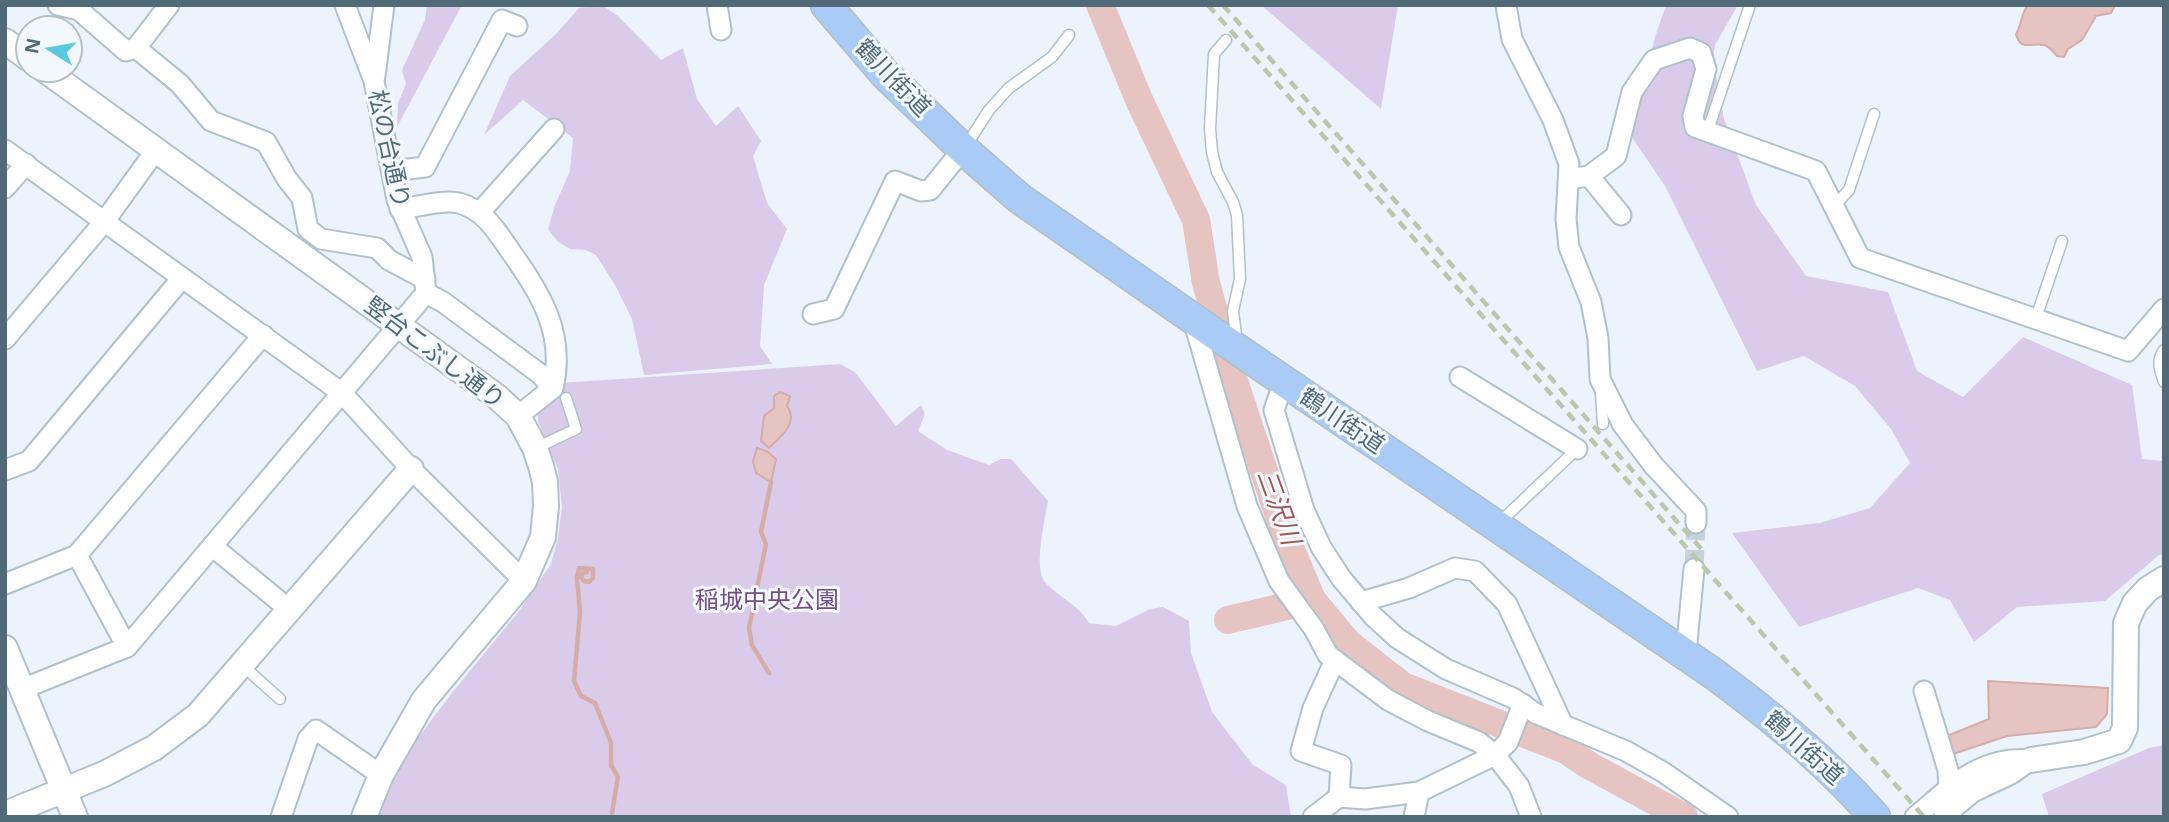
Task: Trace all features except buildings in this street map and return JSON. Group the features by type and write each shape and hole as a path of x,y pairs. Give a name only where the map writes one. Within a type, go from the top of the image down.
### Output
{"main road":[{"name":"鶴川街道","path":"826,5 885,74 1019,198 1233,347 1686,653 1764,711 1813,752 1875,817"}],"street":[{"path":"58,5 79,10 126,51 136,48 169,5"},
{"name":"松の台通り","path":"345,5 374,81 400,209 422,257 426,286"},
{"path":"374,81 384,5"},
{"path":"717,5 720,30"},
{"path":"1506,6 1512,39 1553,120 1569,164 1566,219 1569,247 1591,302 1598,338 1601,379 1623,425 1654,466 1696,511 1696,523"},
{"path":"392,171 425,167 502,20 517,26"},
{"path":"136,48 180,84 211,121 266,142 287,179 302,198 308,229 321,239 377,248 443,302 540,374 560,393"},
{"path":"1569,179 1589,176 1616,156 1632,92 1654,60 1690,48 1701,53 1706,69 1693,116 1695,127 1816,172 1860,258 2128,351 2164,309"},
{"name":"竪台こぶし通り","path":"64,84 496,396 518,416 535,448 545,482 546,506 543,537 524,580 424,699 381,775 364,817"},
{"path":"480,212 554,130"},
{"path":"813,314 834,309 895,181 921,191 930,190 963,149"},
{"path":"5,150 342,393 411,469 524,580"},
{"path":"5,339 104,222 156,150"},
{"path":"5,188 26,164"},
{"path":"1589,176 1621,215"},
{"path":"400,209 456,202 480,212 491,223 535,285 550,317 560,393"},
{"path":"5,470 29,461 182,278"},
{"path":"22,689 127,647 399,325 426,286"},
{"path":"1193,319 1247,506 1282,587 1309,623 1328,655 1388,700 1428,721 1479,742 1502,748"},
{"path":"5,584 77,555 262,335"},
{"path":"1460,377 1580,447"},
{"path":"1284,381 1274,411 1304,510 1321,547 1341,578 1389,631 1446,669 1521,709 1535,712 1626,751 1663,772 1728,817"},
{"path":"518,416 560,393"},
{"path":"5,814 104,774 155,748 198,715 411,469"},
{"path":"212,546 290,610"},
{"path":"77,555 127,647"},
{"path":"1361,602 1409,588 1455,568 1475,571 1507,604 1563,724"},
{"path":"1686,653 1694,569"},
{"path":"1915,817 1964,776 1987,765 2010,758 2031,760 2084,752 2119,741 2125,727 2126,623 2136,603 2148,589 2164,579"},
{"path":"5,648 75,817"},
{"path":"1332,806 1341,765 1301,751 1313,708 1335,660"},
{"path":"1924,691 1948,770 1949,815"},
{"path":"1313,817 1332,806 1419,792 1502,748 1521,709"},
{"path":"281,817 308,739 316,730 381,775"},
{"path":"1502,748 1531,817"},
{"path":"1949,815 1973,792 2011,774 2031,760"},
{"path":"1414,817 1419,792"}],"lane":[{"path":"1707,133 1750,5"},
{"path":"963,149 989,110 1009,88 1052,57 1069,35"},
{"path":"1226,40 1214,54 1210,130 1217,172 1237,215 1240,279 1233,311 1233,347"},
{"path":"1833,206 1849,190 1874,114"},
{"path":"2036,317 2062,241"},
{"path":"2164,350 2159,363 2164,382"},
{"path":"1601,379 1603,424"},
{"path":"535,448 576,429 560,393"},
{"path":"1497,525 1580,447"},
{"path":"242,665 280,699"}],"green space":[{"path":"427,5 462,5 397,127 398,103 406,84 402,70 425,20"},
{"path":"602,5 618,16 661,60 683,48 697,99 716,126 738,106 761,141 753,156 767,203 787,229 764,285 760,346 772,364 644,375 632,319 596,255 586,250 570,249 558,242 548,229 570,171 573,138 523,100 484,135 510,76 556,34 579,8"},
{"path":"1261,5 1398,5 1381,109"},
{"path":"1666,5 1738,5 1715,45 1713,58 1724,119 1756,205 1806,276 1888,292 1917,371 1963,397 2023,337 2132,385 2142,459 2164,461 2164,554 2159,555 2105,601 2017,607 1974,642 1950,600 1918,588 1799,627 1732,533 1820,523 1870,508 1910,463 1891,429 1855,386 1804,356 1757,371 1665,186 1631,136 1655,37"},
{"name":"稲城中央公園","path":"840,364 855,372 896,426 921,405 925,414 918,431 947,450 989,465 1001,459 1011,459 1048,501 1041,543 1042,576 1050,588 1085,616 1089,623 1116,626 1150,609 1163,607 1189,621 1191,653 1212,712 1253,765 1286,785 1291,817 379,817 412,746 519,611 551,564 562,507 558,469 538,421 538,411 560,383"},
{"path":"2164,745 2164,817 2049,817 2042,794 2149,748"}],"shaded area":[{"path":"2028,5 2115,5 2111,13 2096,16 2082,40 2068,49 2064,57 2057,56 2044,45 2020,43 2016,34"},
{"path":"780,392 790,396 787,406 791,418 787,429 769,448 761,441 764,416 774,408 774,396"},
{"path":"757,448 776,459 771,482 756,473 753,461"},
{"path":"1988,681 2108,688 2107,714 2096,727 2007,736 1953,754 1949,735 1989,719"}],"waterway":[{"name":"三沢川","path":"1100,5 1140,102 1196,220 1206,283 1235,384 1287,540 1312,600 1348,643 1403,686 1566,750 1684,817"},
{"path":"769,673 752,645 749,628 766,544 761,532 771,482"},
{"path":"587,572 581,577 589,582 593,578 593,569 579,568 577,578 580,612 574,681 581,696 595,703 611,743 611,765 618,777 612,813"},
{"path":"1228,620 1312,600"}],"tunnel":[{"path":"1694,569 1696,523"}],"railway":[{"path":"1208,5 1924,817"},
{"path":"1223,5 1704,552"}]}
